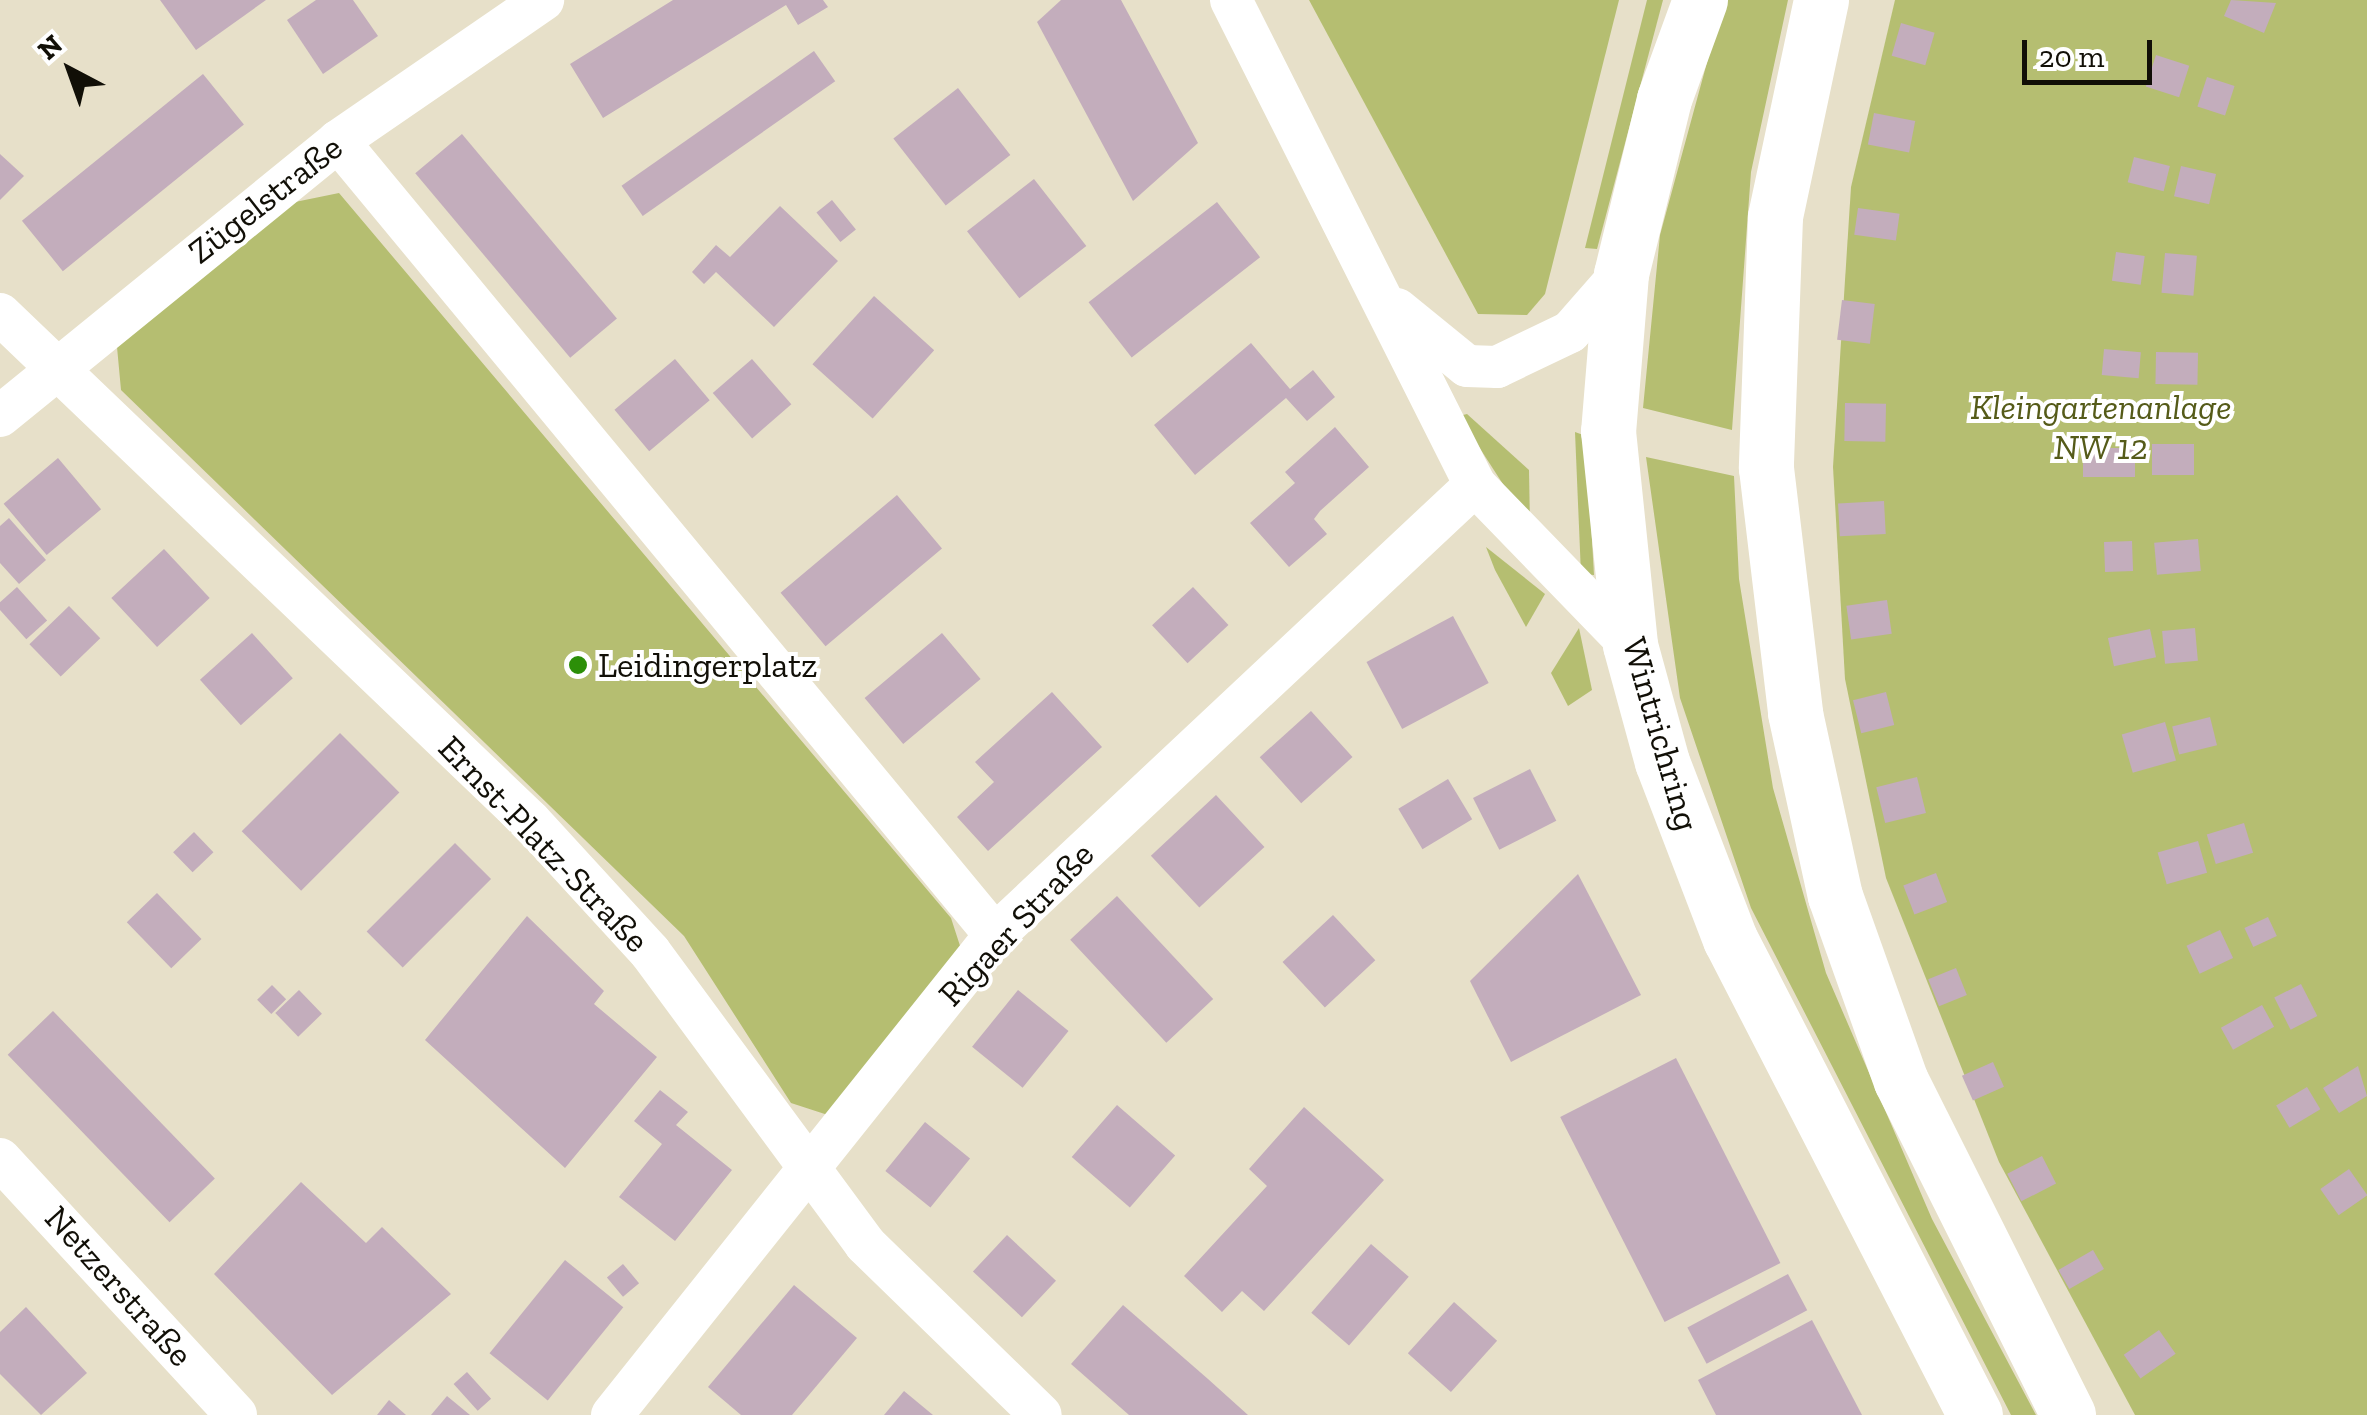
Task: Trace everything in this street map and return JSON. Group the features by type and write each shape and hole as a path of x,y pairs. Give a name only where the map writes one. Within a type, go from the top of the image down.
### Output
{"main road":[{"name":"Wintrichring","path":"1700,0 1664,98 1622,274 1608,431 1630,645 1662,762 1730,939 1975,1415"},
{"path":"1821,0 1774,236 1766,468 1795,713 1835,896 1901,1081 2068,1415"}],"street":[{"name":"Zügelstraße","path":"0,416 51,366 338,141 543,0"},
{"path":"1232,0 1373,287 1476,485 1630,645"},
{"path":"338,141 995,936"},
{"path":"1373,287 1437,348 1467,366 1497,367 1570,332 1622,274"},
{"name":"Ernst-Platz-Straße","path":"0,314 530,821 650,952 932,1318 1041,1415"},
{"name":"Rigaer Straße","path":"612,1415 995,936 1476,485"},
{"name":"Netzerstraße","path":"0,1159 236,1415"}],"green space":[{"path":"1309,0 1619,0 1545,294 1527,315 1478,314"},
{"path":"1647,0 1663,0 1597,249 1585,248"},
{"path":"1724,0 1788,0 1751,172 1732,430 1643,408 1660,235"},
{"name":"Kleingartenanlage NW 12","path":"1895,0 2367,0 2367,1415 2135,1415 1999,1162 1886,878 1845,679 1833,467 1851,187"},
{"path":"339,193 951,918 963,955 834,1117 791,1103 684,936 121,390 117,347 295,202"},
{"path":"1467,414 1529,470 1530,526 1459,416"},
{"path":"1575,432 1586,436 1594,575 1581,574"},
{"path":"1646,457 1734,476 1739,579 1773,788 1826,973 1932,1219 2036,1415 2011,1415 1751,908 1680,698"},
{"path":"1486,547 1545,594 1526,627 1495,570"},
{"path":"1579,628 1592,690 1568,706 1551,673"}],"building":[{"path":"160,0 266,0 196,50"},
{"path":"316,0 353,0 378,36 323,74 287,20"},
{"path":"673,0 823,0 828,7 798,25 786,5 603,118 570,64"},
{"path":"1061,0 1121,0 1198,143 1133,201 1037,22"},
{"path":"2231,0 2276,3 2264,33 2224,16"},
{"path":"1901,23 1935,33 1925,65 1892,56"},
{"path":"814,51 835,81 643,216 621,186"},
{"path":"2156,55 2189,66 2179,97 2146,86"},
{"path":"203,74 244,125 63,271 22,221"},
{"path":"2207,77 2235,86 2225,115 2197,106"},
{"path":"958,88 1010,155 946,205 893,138"},
{"path":"1874,113 1915,121 1909,152 1868,144"},
{"path":"462,134 617,319 570,358 415,173"},
{"path":"0,154 24,176 0,200"},
{"path":"2134,157 2170,166 2164,191 2128,182"},
{"path":"2181,166 2216,174 2209,204 2174,196"},
{"path":"1034,179 1086,246 1019,298 967,231"},
{"path":"832,200 856,230 840,242 816,213"},
{"path":"1217,202 1260,257 1132,358 1089,302"},
{"path":"780,206 838,261 774,327 716,272 704,284 692,272 716,245 730,257"},
{"path":"1858,208 1900,214 1896,241 1854,235"},
{"path":"2116,252 2145,256 2141,285 2112,281"},
{"path":"2165,253 2197,256 2193,296 2162,293"},
{"path":"874,296 934,350 873,419 812,364"},
{"path":"1842,300 1875,304 1870,344 1837,340"},
{"path":"1251,343 1290,389 1313,370 1335,397 1307,421 1286,398 1195,475 1154,425"},
{"path":"2104,349 2141,352 2139,378 2102,375"},
{"path":"2156,352 2198,353 2197,385 2155,384"},
{"path":"675,359 710,400 649,451 614,410"},
{"path":"752,359 791,404 752,438 713,393"},
{"path":"1845,403 1886,404 1885,442 1844,441"},
{"path":"1335,427 1369,467 1320,511 1314,519 1327,534 1289,567 1250,523 1295,483 1285,472"},
{"path":"2152,444 2194,444 2194,475 2152,475"},
{"path":"2083,448 2135,448 2135,477 2083,477"},
{"path":"58,458 101,509 47,555 4,504"},
{"path":"897,495 942,549 826,646 781,593"},
{"path":"1884,501 1886,534 1840,536 1838,503"},
{"path":"9,518 46,560 19,584 0,563 0,526"},
{"path":"2198,539 2201,571 2157,575 2154,543"},
{"path":"2132,541 2133,571 2105,572 2104,542"},
{"path":"164,549 210,598 157,647 111,598"},
{"path":"17,587 47,620 26,639 0,610 0,602"},
{"path":"1193,587 1228,625 1188,663 1152,625"},
{"path":"1887,600 1892,634 1851,639 1846,606"},
{"path":"69,606 100,638 61,677 29,644"},
{"path":"1453,616 1489,683 1402,729 1366,662"},
{"path":"2195,628 2198,661 2165,664 2162,631"},
{"path":"2150,629 2156,657 2114,666 2108,638"},
{"path":"252,633 293,678 241,725 200,680"},
{"path":"942,633 981,679 903,744 865,698"},
{"path":"1052,692 1102,747 988,851 957,817 994,782 975,762"},
{"path":"1886,692 1894,725 1861,733 1853,700"},
{"path":"1311,711 1352,757 1301,803 1260,757"},
{"path":"2210,717 2217,745 2179,755 2172,726"},
{"path":"2165,722 2176,760 2133,773 2122,734"},
{"path":"340,733 399,792 301,891 242,831"},
{"path":"1530,769 1556,821 1499,850 1473,798"},
{"path":"1917,777 1926,813 1885,823 1876,787"},
{"path":"1448,779 1472,819 1422,849 1398,809"},
{"path":"1216,795 1264,847 1199,908 1151,856"},
{"path":"2244,823 2253,853 2216,864 2207,834"},
{"path":"194,832 213,852 193,872 173,852"},
{"path":"2198,841 2207,873 2167,884 2158,853"},
{"path":"455,843 491,879 403,967 367,931"},
{"path":"1936,873 1947,902 1914,914 1903,886"},
{"path":"1578,874 1641,995 1511,1062 1470,981"},
{"path":"157,893 201,939 171,968 127,922"},
{"path":"1117,896 1213,999 1166,1043 1070,940"},
{"path":"1333,915 1375,960 1325,1007 1283,962"},
{"path":"527,916 604,991 594,1004 657,1057 565,1168 425,1040"},
{"path":"2268,917 2277,936 2253,947 2244,928"},
{"path":"2220,930 2233,958 2200,974 2186,946"},
{"path":"1956,968 1967,995 1939,1006 1928,979"},
{"path":"2301,984 2317,1016 2291,1030 2274,998"},
{"path":"272,985 286,999 271,1014 257,1000"},
{"path":"299,990 322,1014 298,1037 275,1013"},
{"path":"1018,990 1069,1031 1023,1088 972,1047"},
{"path":"2262,1005 2274,1027 2233,1050 2221,1028"},
{"path":"53,1011 215,1179 170,1222 8,1055"},
{"path":"1676,1058 1780,1263 1665,1322 1560,1117"},
{"path":"1993,1062 2004,1087 1973,1100 1962,1076"},
{"path":"2358,1066 2367,1096 2339,1113 2323,1088"},
{"path":"2307,1087 2320,1109 2290,1128 2276,1106"},
{"path":"660,1090 688,1112 676,1125 732,1170 675,1241 619,1197 662,1144 634,1121"},
{"path":"1117,1105 1175,1156 1130,1208 1072,1157"},
{"path":"1304,1107 1384,1180 1264,1311 1242,1291 1222,1312 1184,1276 1267,1186 1249,1169"},
{"path":"925,1122 970,1159 930,1207 885,1171"},
{"path":"2042,1156 2056,1184 2021,1201 2007,1174"},
{"path":"2349,1169 2367,1195 2339,1215 2320,1189"},
{"path":"301,1182 366,1243 382,1227 451,1294 332,1395 214,1274"},
{"path":"1007,1235 1056,1281 1022,1317 973,1272"},
{"path":"1371,1244 1409,1277 1349,1345 1311,1313"},
{"path":"2093,1250 2104,1269 2069,1289 2058,1270"},
{"path":"565,1260 623,1307 548,1400 489,1353"},
{"path":"623,1264 639,1283 623,1297 607,1277"},
{"path":"1788,1274 1807,1310 1707,1364 1687,1328"},
{"path":"794,1285 857,1338 792,1415 741,1415 708,1387"},
{"path":"1454,1302 1497,1341 1451,1392 1408,1353"},
{"path":"1123,1305 1248,1415 1129,1415 1071,1364"},
{"path":"26,1307 87,1373 41,1415 0,1374 0,1332"},
{"path":"1812,1320 1862,1415 1716,1415 1698,1380"},
{"path":"2159,1330 2176,1354 2140,1378 2124,1355"},
{"path":"467,1372 491,1399 478,1411 454,1384"},
{"path":"904,1391 933,1415 884,1415"},
{"path":"447,1396 470,1415 431,1415"},
{"path":"389,1400 406,1415 377,1415"}],"place":[{"name":"Leidingerplatz","path":"578,665"}]}
